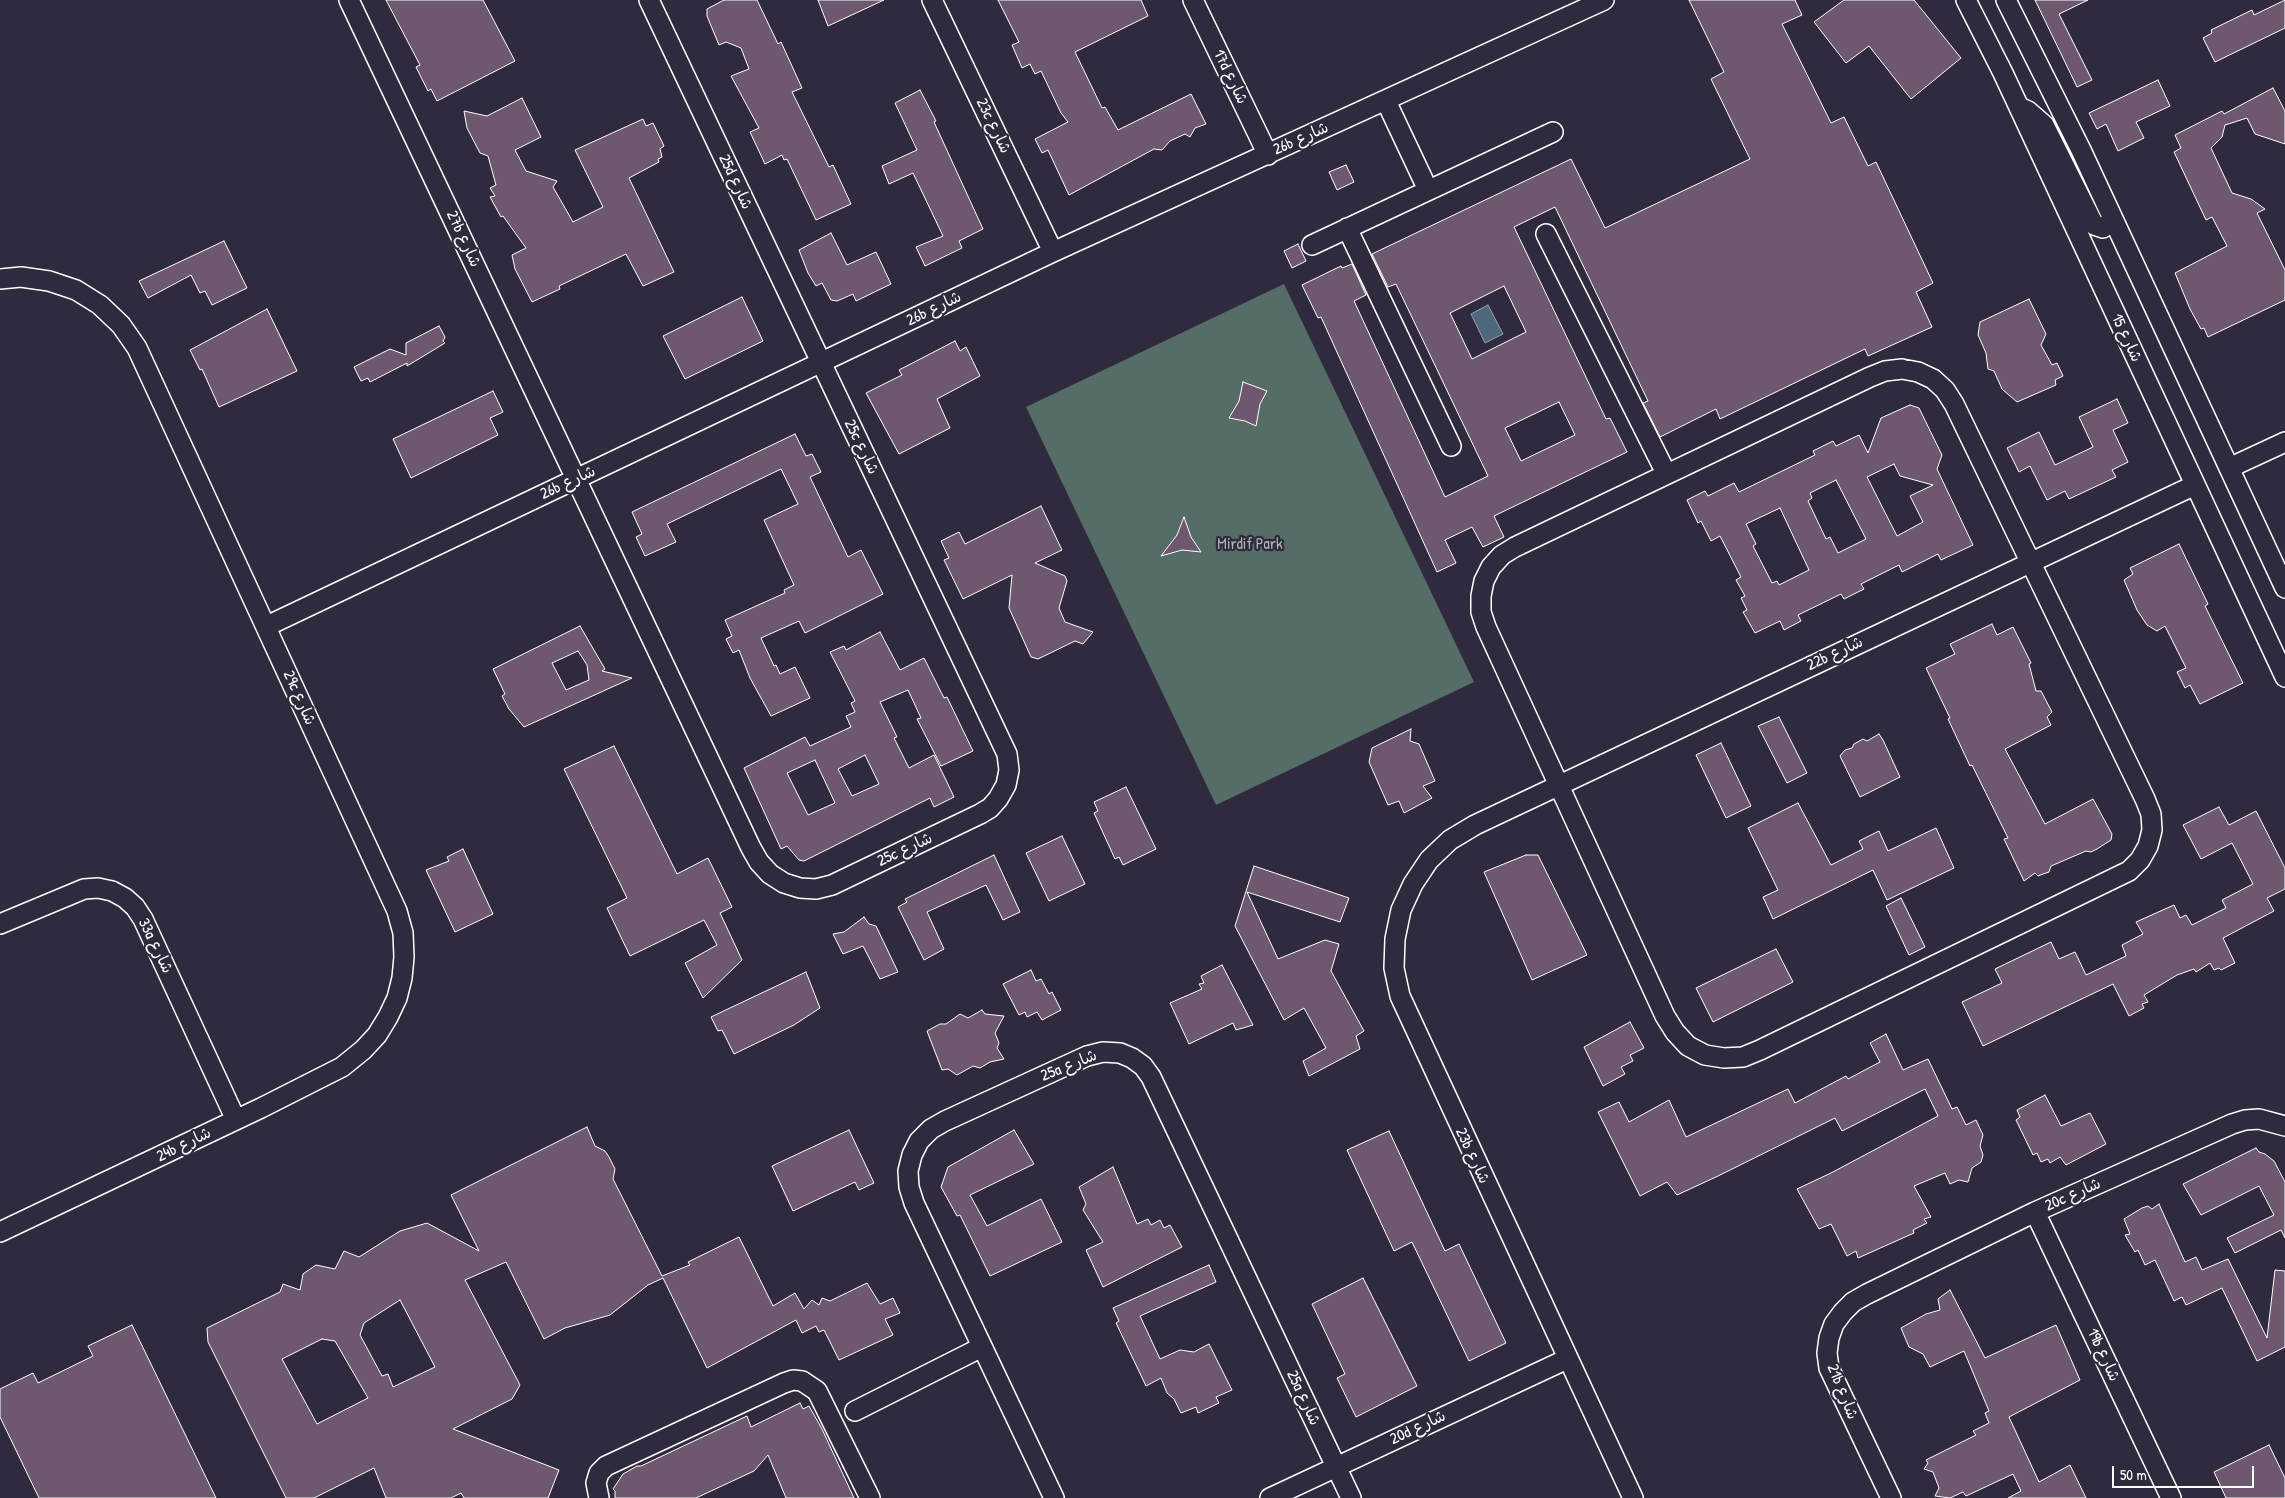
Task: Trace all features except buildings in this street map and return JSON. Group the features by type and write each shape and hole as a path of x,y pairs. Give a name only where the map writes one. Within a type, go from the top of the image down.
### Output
{"street":[{"name":"27b شارع","path":"349,0 576,479"},
{"name":"25d شارع","path":"649,0 821,364"},
{"name":"23c شارع","path":"932,0 1053,252"},
{"name":"17d شارع","path":"1193,0 1268,155"},
{"name":"26b شارع","path":"267,626 1053,252 1386,101 1577,6 1604,0"},
{"name":"شارع 15","path":"1966,0 2019,107 2285,677"},
{"path":"2006,0 2081,150 2285,588"},
{"path":"1386,101 1428,190"},
{"path":"2019,107 2028,111 2044,125 2094,226 2103,228 2113,220"},
{"path":"1312,245 1553,132"},
{"path":"1347,228 1451,446"},
{"path":"1546,234 1666,473"},
{"name":"29c شارع","path":"0,279 21,277 49,281 76,290 107,312 121,325 137,348 267,626 396,911 403,933 404,957 397,998 377,1034 363,1050"},
{"name":"25c شارع","path":"576,479 759,862 770,874 784,883 800,888 816,889 832,885 980,814 998,799 1006,785 1009,770 1008,754 1002,740 821,364"},
{"path":"1902,369 1918,372 1933,379 1945,390 1954,404 2032,562 2148,806 2152,830 2148,846 2140,860 2129,871 1743,1057 1724,1058 1705,1055 1688,1046 1675,1032 1661,1007 1560,784 1486,627 1482,612 1481,596 1484,581 1491,567 1502,555 1666,473 1885,371 1902,369"},
{"path":"2229,468 2285,442"},
{"name":"22b شارع","path":"1475,824 2195,485"},
{"name":"23b شارع","path":"1475,824 1450,840 1429,860 1413,884 1399,920 1395,938 1394,968 1400,996 1633,1498"},
{"name":"33a شارع","path":"0,924 84,889 98,888 112,891 135,907 143,919 236,1120"},
{"name":"24b شارع","path":"0,1232 236,1120 342,1067 363,1050"},
{"name":"25a شارع","path":"1054,1498 914,1203 909,1187 908,1171 912,1155 920,1141 931,1129 1087,1056 1103,1052 1120,1053 1132,1058 1143,1066 1151,1077 1351,1498"},
{"name":"20c شارع","path":"1867,1294 2036,1212 2232,1124 2259,1119 2285,1126"},
{"name":"19b شارع","path":"2036,1212 2171,1498"},
{"name":"21b شارع","path":"1867,1294 1853,1302 1842,1312 1834,1324 1829,1338 1827,1353 1834,1382 1891,1498"},
{"path":"855,1411 982,1347"},
{"name":"20d شارع","path":"1270,1498 1567,1359"},
{"path":"599,1498 596,1483 599,1474 606,1466 793,1380 802,1381 817,1390 870,1498"}],"green space":[{"name":"Mirdif Park","path":"1284,284 1474,682 1216,805 1026,407"}],"water":[{"path":"1488,305 1503,334 1485,343 1471,314"}]}
